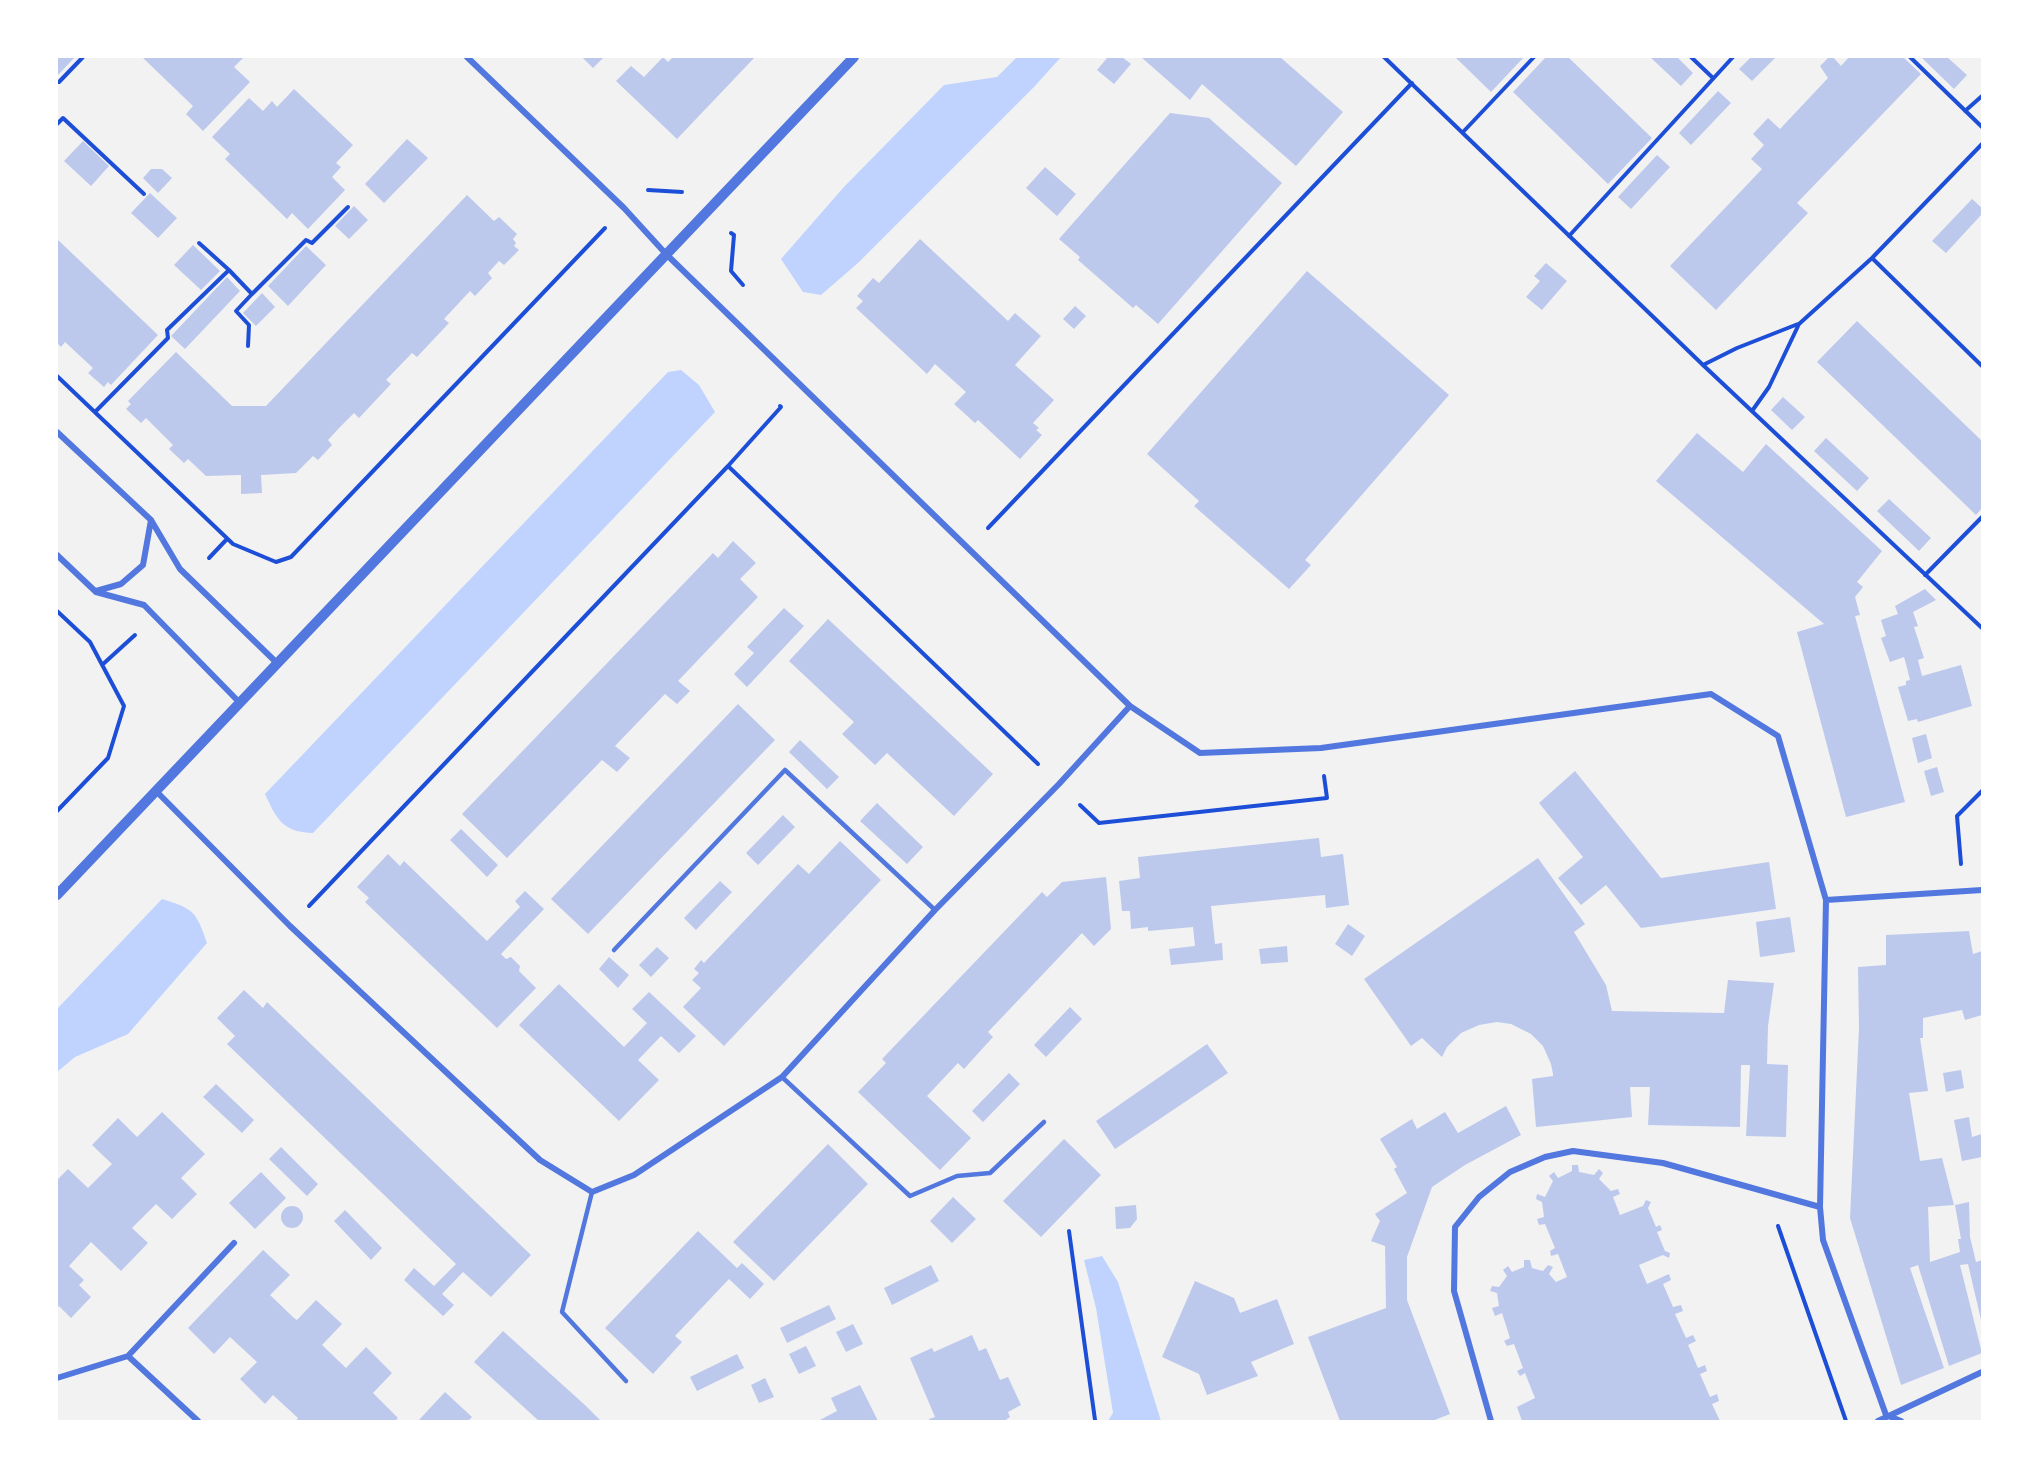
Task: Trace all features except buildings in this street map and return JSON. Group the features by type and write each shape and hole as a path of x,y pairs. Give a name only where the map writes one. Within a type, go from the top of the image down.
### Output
{"street":[{"path":"467,57 1130,705 1200,753 1321,748 1711,694 1778,735 1826,900 1820,1207 1823,1240 1886,1415 1901,1421"},
{"path":"57,895 854,57"},
{"path":"57,432 151,520 180,569 278,664"},
{"path":"96,592 121,584 142,565 151,520"},
{"path":"57,555 96,592 144,605 239,702"},
{"path":"155,790 290,926 540,1160 592,1192 634,1175 782,1077 935,910 1059,784 1130,705"},
{"path":"1826,900 1982,890"},
{"path":"1491,1421 1454,1291 1455,1227 1479,1197 1510,1172 1545,1157 1574,1151 1663,1163 1820,1207"},
{"path":"57,1378 128,1356 234,1243"},
{"path":"128,1356 198,1421"},
{"path":"1878,1421 1886,1415 1982,1372"}],"lane":[{"path":"614,950 785,771 935,910"},
{"path":"782,1077 910,1196 957,1176 990,1173 1044,1122"},
{"path":"592,1192 561,1312 626,1381"}],"path":[{"path":"59,82 83,57"},
{"path":"1384,57 1703,365 1982,628"},
{"path":"1463,132 1534,57"},
{"path":"1691,57 1713,78"},
{"path":"1569,236 1733,57"},
{"path":"1910,57 1982,127"},
{"path":"969,549 1412,83"},
{"path":"1965,111 1982,96"},
{"path":"57,124 63,118 144,194"},
{"path":"1703,365 1737,348 1799,324 1872,258 1982,144"},
{"path":"57,376 233,544 276,562 291,557 624,208 645,190 686,192 734,235 731,271 753,297 733,318"},
{"path":"248,346 249,324 236,311 306,240 312,243 348,207"},
{"path":"199,243 252,294"},
{"path":"1872,258 1982,366"},
{"path":"95,412 168,338 167,330 229,270"},
{"path":"1752,411 1769,387 1799,324"},
{"path":"290,926 728,466 781,407 774,399"},
{"path":"728,466 1099,823 1327,798 1321,748"},
{"path":"1925,575 1982,517"},
{"path":"57,611 90,642 124,706 108,758 57,811"},
{"path":"1964,891 1957,816 1982,791"},
{"path":"1767,1221 1778,1227 1846,1421"},
{"path":"1069,1232 1095,1421"}],"water":[{"path":"1017,57 1061,57 1034,87 858,263 821,295 803,292 781,259 843,188 944,85 997,77"},
{"path":"681,370 699,385 715,412 313,833 295,830 282,823 265,794 668,372"},
{"path":"162,899 192,913 200,924 207,943 128,1034 75,1057 57,1072 57,1009"},
{"path":"1102,1256 1118,1282 1161,1421 1108,1421 1113,1413 1096,1308 1084,1260"}]}
